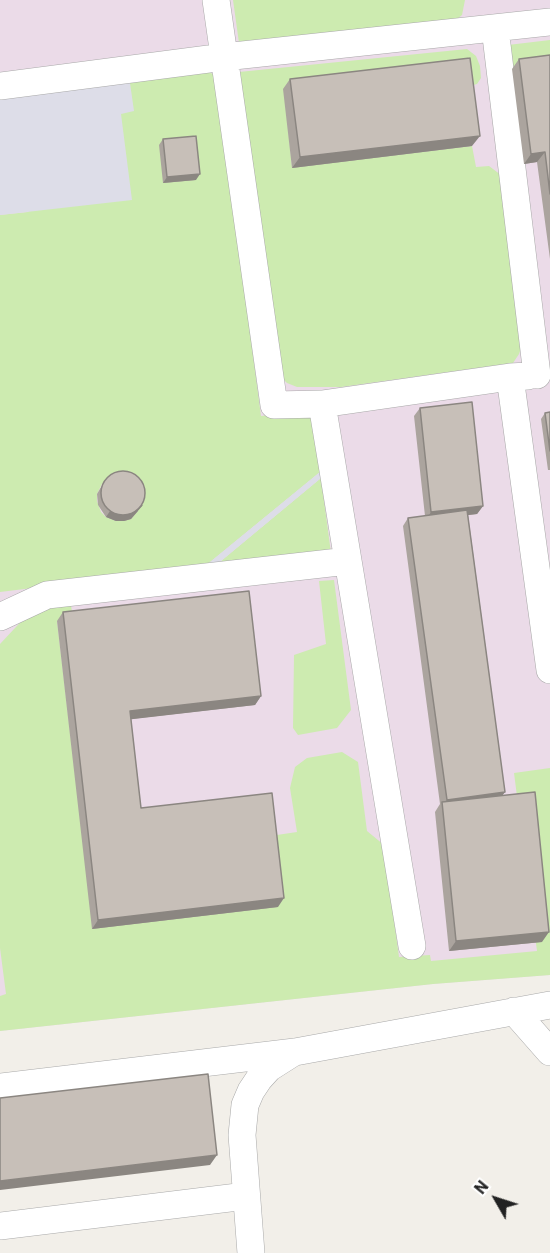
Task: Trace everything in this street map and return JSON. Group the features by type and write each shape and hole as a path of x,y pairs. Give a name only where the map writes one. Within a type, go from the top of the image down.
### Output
{"lane":[{"path":"216,0 274,405 322,404 532,376"},
{"path":"0,86 224,57 550,22"},
{"path":"495,28 540,312 532,376 550,670"},
{"path":"322,404 412,946"},
{"path":"0,617 47,595 348,561"},
{"path":"0,1087 295,1052 550,1005"},
{"path":"514,1011 550,1052"},
{"path":"251,1253 242,1135 245,1105 251,1091 269,1068 295,1052"},
{"path":"0,1226 246,1196"}],"shaded area":[{"path":"0,0 550,0 550,975 433,984 0,1031"},
{"path":"129,76 134,111 121,114 132,200 0,215 0,93"},
{"path":"320,472 321,478 215,566 204,567"}],"green space":[{"path":"233,0 465,0 462,15 456,20 239,43"},
{"path":"550,40 550,64 512,69 508,45"},
{"path":"467,49 476,56 481,78 477,84 466,87 284,89 292,167 472,146 476,167 489,166 501,175 523,343 519,354 513,363 341,387 297,387 287,383 281,377 239,72"},
{"path":"208,71 217,77 261,416 305,411 313,417 320,472 204,567 0,592 0,215 28,212 121,113 129,76","holes":["108,480 140,508 131,519 116,521 101,512 97,494 102,484"]},
{"path":"321,478 331,553 215,566"},
{"path":"334,580 351,710 337,728 298,735 293,728 294,655 326,644 319,581"},
{"path":"70,598 73,619 57,621 93,928 270,836 297,832 290,788 295,767 307,758 342,752 358,762 367,831 384,845 399,957 430,955 431,961 537,951 514,773 550,768 550,975 433,984 0,1031 0,996 6,994 0,948 0,644 30,612"}],"building":[{"path":"550,55 550,194 545,152 531,154 519,59"},
{"path":"470,58 480,136 300,157 290,79"},
{"path":"196,136 200,174 167,177 163,139"},
{"path":"472,402 483,506 431,512 420,408"},
{"path":"550,412 550,451 545,413"},
{"path":"123,471 139,477 145,493 139,509 123,515 107,509 101,493 107,477"},
{"path":"467,510 505,792 447,800 408,518"},
{"path":"249,591 261,696 130,711 141,808 272,793 284,898 98,920 63,612"},
{"path":"535,792 549,932 456,941 442,802"},
{"path":"208,1074 217,1155 0,1181 0,1098"}]}
